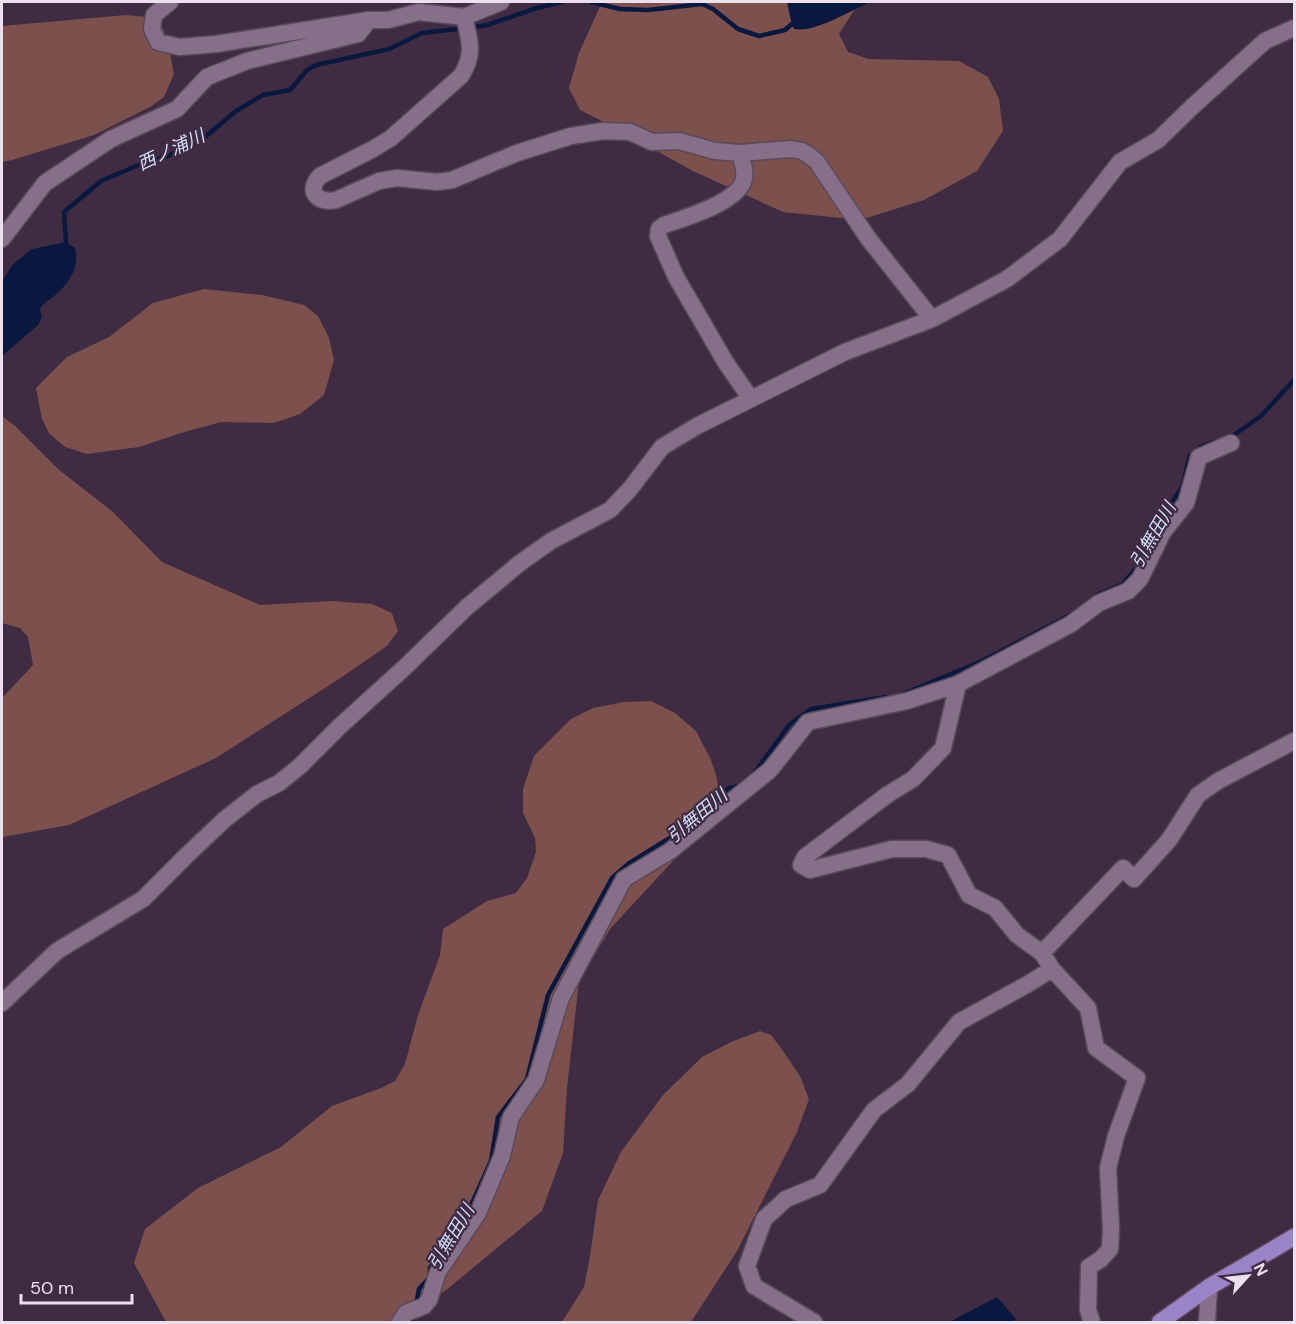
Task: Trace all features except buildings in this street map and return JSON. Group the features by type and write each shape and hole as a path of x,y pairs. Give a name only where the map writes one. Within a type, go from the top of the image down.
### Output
{"main road":[{"path":"1160,1323 1209,1287 1294,1237"}],"street":[{"path":"170,2 154,15 152,29 158,42 180,47 216,44 369,20 388,20 421,7 464,17 501,2"},
{"path":"464,17 471,55 462,76 392,138 320,176 315,182 314,189 319,199 336,200 379,181 397,178 437,182 452,180 517,153 571,136 603,131 630,132 652,142 679,141 715,151 740,153 790,149 802,151 817,162 868,237 932,319"},
{"path":"2,239 45,183 111,139 177,109 207,77 247,61 358,34 369,20"},
{"path":"2,1003 57,951 143,900 224,820 256,794 279,783 300,766 467,607 520,563 551,541 610,510 630,489 662,447 697,426 845,352 932,319 1007,279 1060,239 1120,162 1158,140 1265,41 1294,28"},
{"path":"740,153 744,170 743,182 733,194 707,210 664,225 659,229 658,236 676,277 726,363 751,399"},
{"path":"411,1313 429,1300 438,1272 478,1213 502,1156 511,1117 536,1080 561,998 624,879 670,851 770,770 808,722 907,701 957,684 1071,624 1099,603 1128,591 1140,579 1163,532 1186,502 1198,456 1231,443"},
{"path":"957,684 943,748 913,779 887,795 823,843 805,857 801,865 810,870 892,849 926,849 948,855 969,895 995,908 1017,935 1042,953 1052,969 1088,1008 1096,1048 1137,1078 1116,1136 1108,1168 1110,1250 1089,1267 1088,1310 1092,1323"},
{"path":"1042,953 1123,868 1134,879 1169,840 1198,795 1218,781 1294,741"},
{"path":"814,1323 754,1286 747,1266 764,1219 786,1199 820,1185 874,1110 908,1084 959,1022 1052,969"},
{"path":"1207,1323 1209,1287"}],"shaded area":[{"path":"602,2 861,2 839,34 848,52 869,59 959,61 988,77 999,99 1003,131 977,171 924,200 860,220 783,212 693,171 580,110 569,88 579,53"},
{"path":"126,15 148,17 163,28 174,74 164,97 150,107 94,135 2,162 2,26"},
{"path":"204,289 262,295 304,305 318,316 329,338 334,360 324,395 300,414 274,423 221,422 139,447 87,454 65,447 49,433 42,419 36,388 67,357 109,337 153,303"},
{"path":"2,416 58,469 113,512 162,562 260,605 331,601 372,604 392,613 398,631 387,646 216,758 69,825 2,837 2,698 33,665 28,637 20,628 2,623"},
{"path":"651,701 675,713 696,731 711,760 717,778 719,802 672,862 610,929 579,981 567,1088 563,1153 542,1211 404,1322 166,1322 134,1263 145,1229 198,1188 281,1147 332,1106 395,1081 405,1064 418,1015 440,955 443,929 487,901 516,893 527,878 536,852 535,838 523,813 523,789 534,756 571,719 593,708 624,702"},
{"path":"760,1031 771,1035 781,1048 800,1076 809,1099 797,1132 737,1251 691,1322 562,1322 584,1287 598,1200 621,1152 663,1095 702,1057 731,1042"}],"water":[{"path":"787,2 870,2 822,25 794,29"},
{"path":"66,242 75,248 76,262 72,275 59,292 42,305 40,310 42,317 38,325 2,356 2,282 12,265 32,249"},
{"path":"997,1297 1016,1319 1013,1322 951,1322 955,1319"}],"waterway":[{"name":"西ノ浦川","path":"475,27 562,2"},
{"name":"西ノ浦川","path":"591,2 620,9 648,10 702,4 713,9 738,29 759,36 785,30 795,21"},
{"name":"西ノ浦川","path":"63,247 66,242 64,212 101,181 141,164 168,156 205,137 236,111 263,95 290,90 307,70 316,65 389,49 422,33 457,29"},
{"name":"引無田川","path":"1229,437 1261,416 1294,380"},
{"name":"引無田川","path":"1093,598 1123,584 1138,566 1149,537 1182,487 1190,455 1202,446 1213,442"},
{"name":"引無田川","path":"903,694 982,661 1072,614"},
{"name":"引無田川","path":"753,775 789,725 811,709 886,697"},
{"name":"引無田川","path":"702,815 729,788 740,786"},
{"name":"引無田川","path":"416,1305 419,1289 430,1277 430,1268 468,1212 491,1161 498,1117 527,1079 548,995 612,878 628,864 684,829"},
{"name":"引無田川","path":"412,1322 414,1313"}]}
